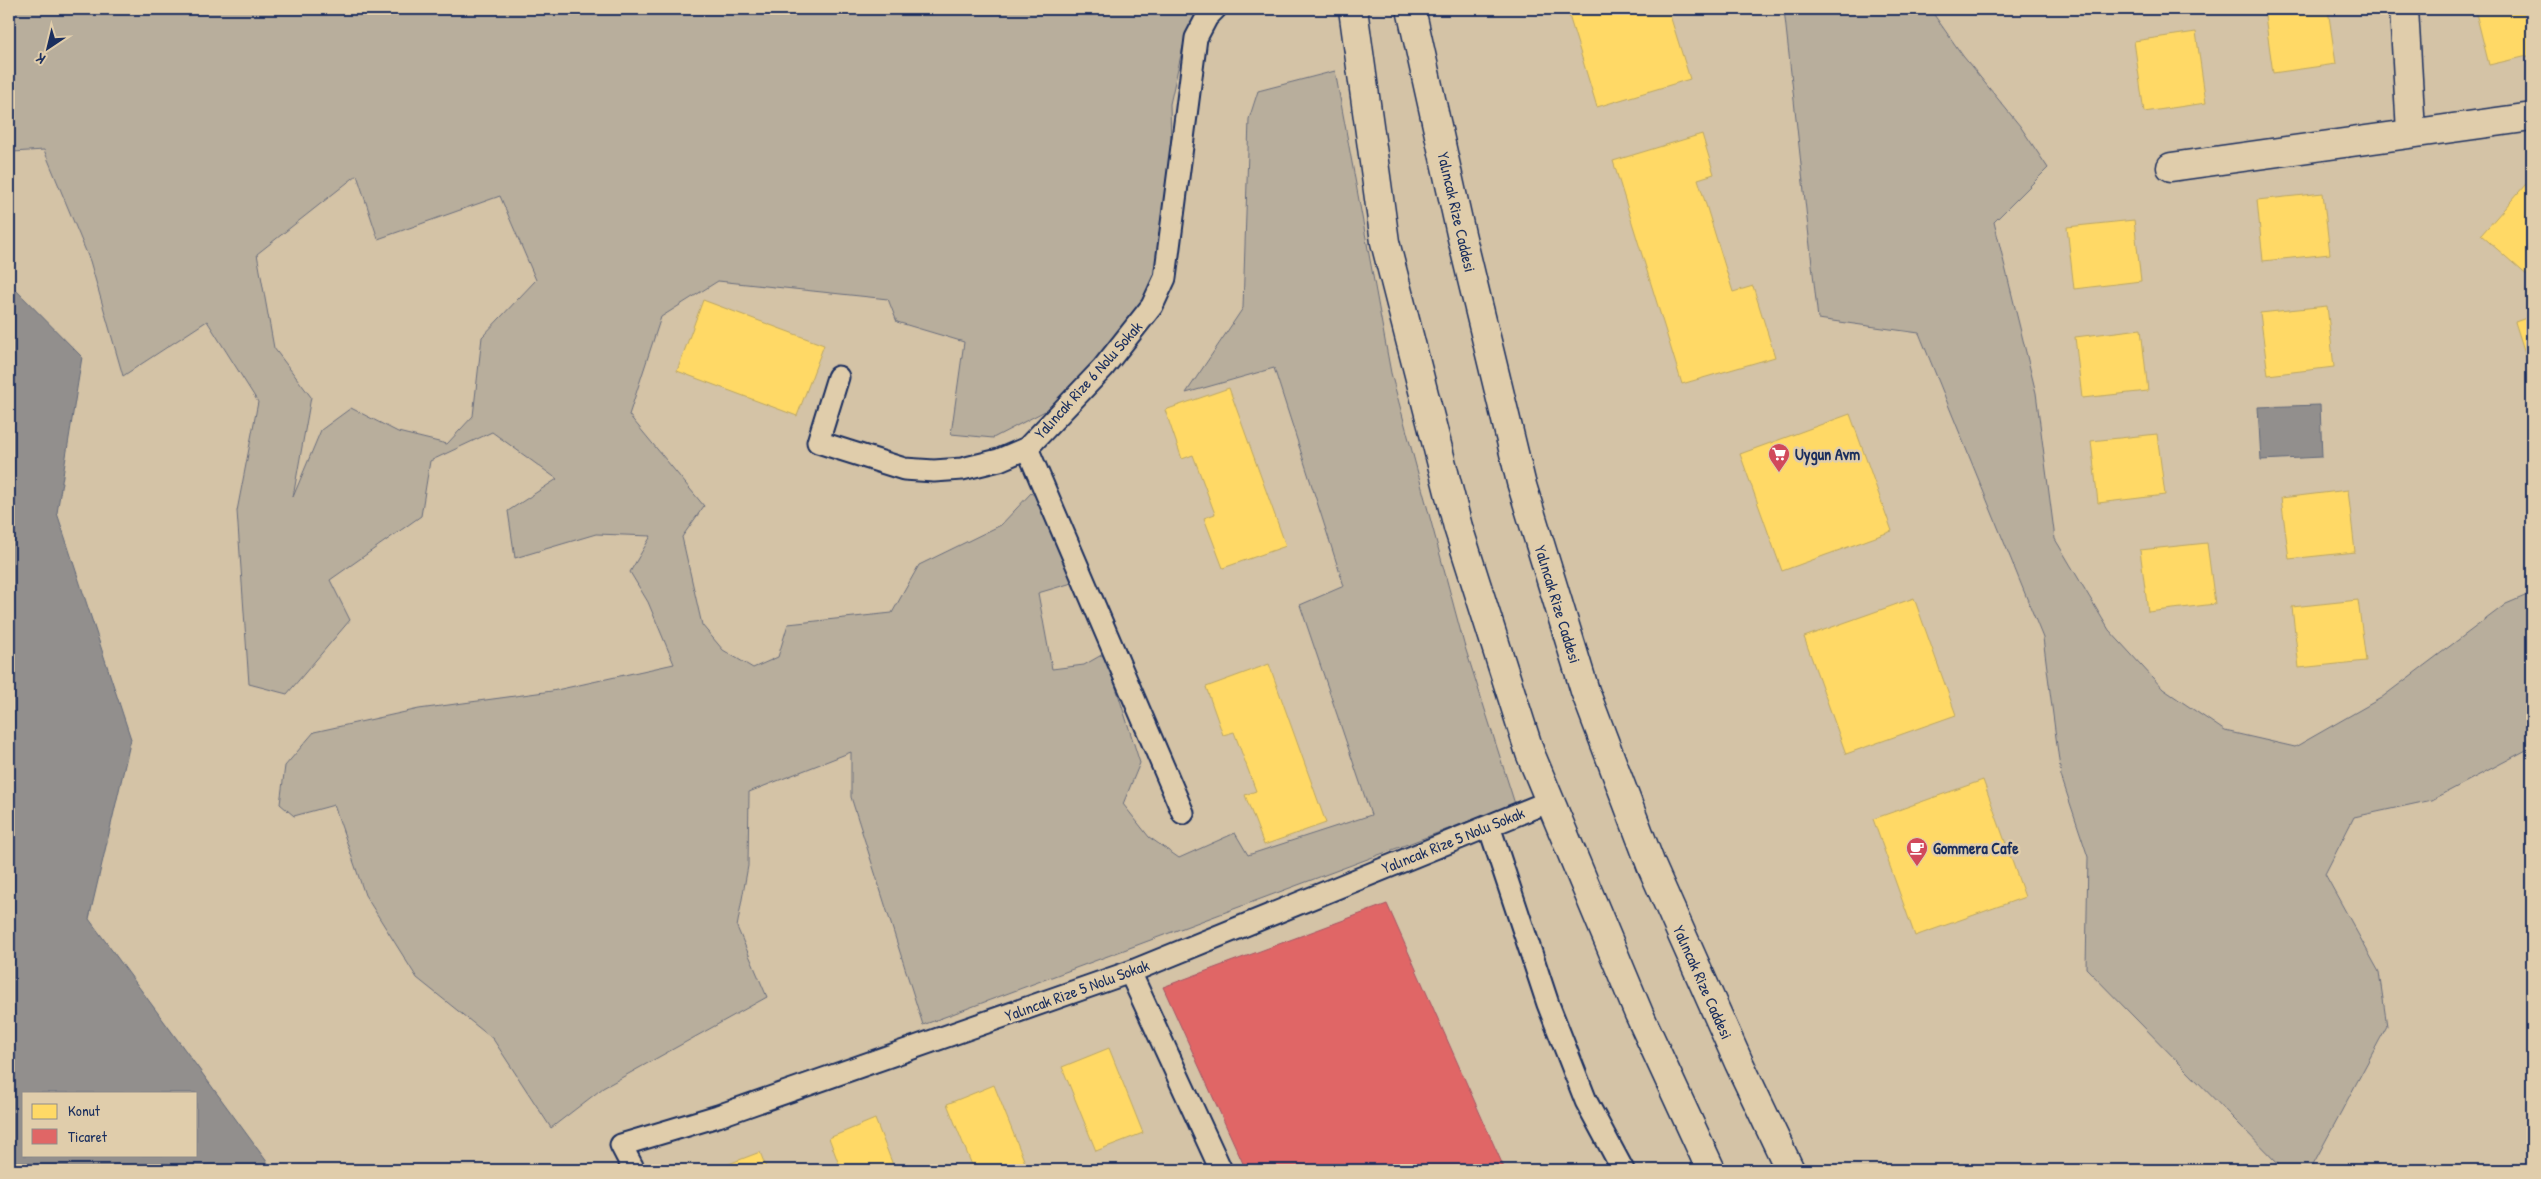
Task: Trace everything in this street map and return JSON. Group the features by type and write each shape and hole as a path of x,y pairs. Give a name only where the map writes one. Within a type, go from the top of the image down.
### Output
{"main road":[{"path":"1353,9 1385,242 1458,526 1530,754 1639,1014 1711,1170"},
{"name":"Yalıncak Rize Caddesi","path":"1411,9 1461,234 1521,482 1585,691 1651,865 1739,1064 1790,1170"},
{"path":"2404,9 2412,132"},
{"path":"2171,167 2412,132 2532,117"}],"lane":[{"name":"Yalıncak Rize 6 Nolu Sokak","path":"838,377 818,442 904,469 934,471 962,469 999,460 1027,448 1103,368 1152,306 1165,278 1196,38 1207,17 1215,9"},
{"path":"1027,448 1183,813"},
{"name":"Yalıncak Rize 5 Nolu Sokak","path":"634,1170 621,1145 728,1113 1130,972 1550,801"},
{"path":"1489,826 1548,1004 1586,1101 1623,1170"},
{"path":"1130,972 1222,1170"}],"shaded area":[{"path":"9,9 1217,9 1183,46 1170,104 1172,193 1160,295 1110,366 1047,410 993,438 951,434 964,342 897,322 888,299 718,281 661,317 629,415 704,506 682,537 702,625 723,650 753,668 778,657 788,624 892,613 919,565 1001,525 1031,493 1062,515 1089,578 1038,593 1052,669 1084,665 1105,653 1140,763 1123,804 1149,837 1179,858 1235,833 1248,855 1371,815 1300,605 1344,586 1274,368 1186,393 1243,308 1249,119 1258,91 1335,71 1391,373 1464,644 1515,804 923,1025 851,797 851,752 749,792 748,866 737,927 767,997 603,1088 551,1128 493,1039 417,978 365,895 334,805 294,816 280,804 285,766 314,732 419,709 552,691 674,664 648,602 630,572 651,536 596,534 515,558 508,511 557,479 492,432 430,461 421,516 330,580 350,620 287,694 249,684 237,511 258,402 207,321 123,376 90,261 44,150 13,152 9,138","holes":["357,175 378,239 500,196 536,280 482,337 473,416 447,444 398,432 351,408 321,430 293,497 311,397 274,348 257,254"]},
{"path":"1784,9 1930,9 1963,56 2020,126 2048,168 1994,222 2036,393 2055,539 2109,630 2163,689 2225,731 2295,747 2381,698 2506,604 2532,593 2532,747 2432,800 2354,817 2325,874 2379,972 2387,1026 2310,1170 2284,1170 2086,968 2088,857 2061,776 2043,638 1919,333 1818,319"},
{"path":"9,283 82,357 57,513 131,739 89,919 273,1170 9,1170"},
{"path":"2320,405 2322,457 2261,460 2258,407"}],"building: Konut":[{"path":"1567,9 1646,9 1648,14 1668,9 1690,79 1597,107"},
{"path":"2264,9 2328,9 2336,64 2273,73"},
{"path":"2475,9 2532,9 2532,55 2489,65"},
{"path":"2196,32 2206,103 2144,112 2134,41"},
{"path":"1702,134 1714,174 1698,179 1733,292 1753,286 1775,357 1682,384 1613,161"},
{"path":"2526,184 2532,189 2532,273 2529,277 2481,235"},
{"path":"2323,193 2330,254 2263,261 2257,200"},
{"path":"2134,220 2141,281 2074,289 2067,227"},
{"path":"703,300 824,345 797,416 677,371"},
{"path":"2327,306 2334,367 2268,375 2260,313"},
{"path":"2532,316 2532,375 2515,322"},
{"path":"2141,329 2148,391 2082,398 2075,337"},
{"path":"1229,388 1286,546 1223,568 1204,518 1215,514 1193,455 1182,459 1165,410"},
{"path":"1850,414 1892,531 1782,571 1740,454"},
{"path":"2157,434 2165,495 2098,503 2091,441"},
{"path":"2348,490 2355,552 2289,559 2281,498"},
{"path":"2207,543 2215,604 2148,612 2140,550"},
{"path":"1914,598 1956,715 1846,754 1804,637"},
{"path":"2358,600 2366,661 2299,668 2292,607"},
{"path":"1269,664 1326,823 1264,845 1245,795 1256,791 1234,732 1223,735 1206,687"},
{"path":"1983,780 2025,897 1915,936 1873,819"},
{"path":"1109,1048 1143,1133 1096,1151 1062,1067"},
{"path":"994,1085 1028,1170 974,1170 947,1104"},
{"path":"875,1119 895,1170 841,1170 829,1138"},
{"path":"760,1152 767,1170 713,1170"}],"building: Ticaret":[{"path":"1387,904 1505,1170 1246,1170 1163,987"}],"place":[{"name":"Uygun Avm","path":"1779,473"},
{"name":"Gommera Cafe","path":"1917,867"}]}
